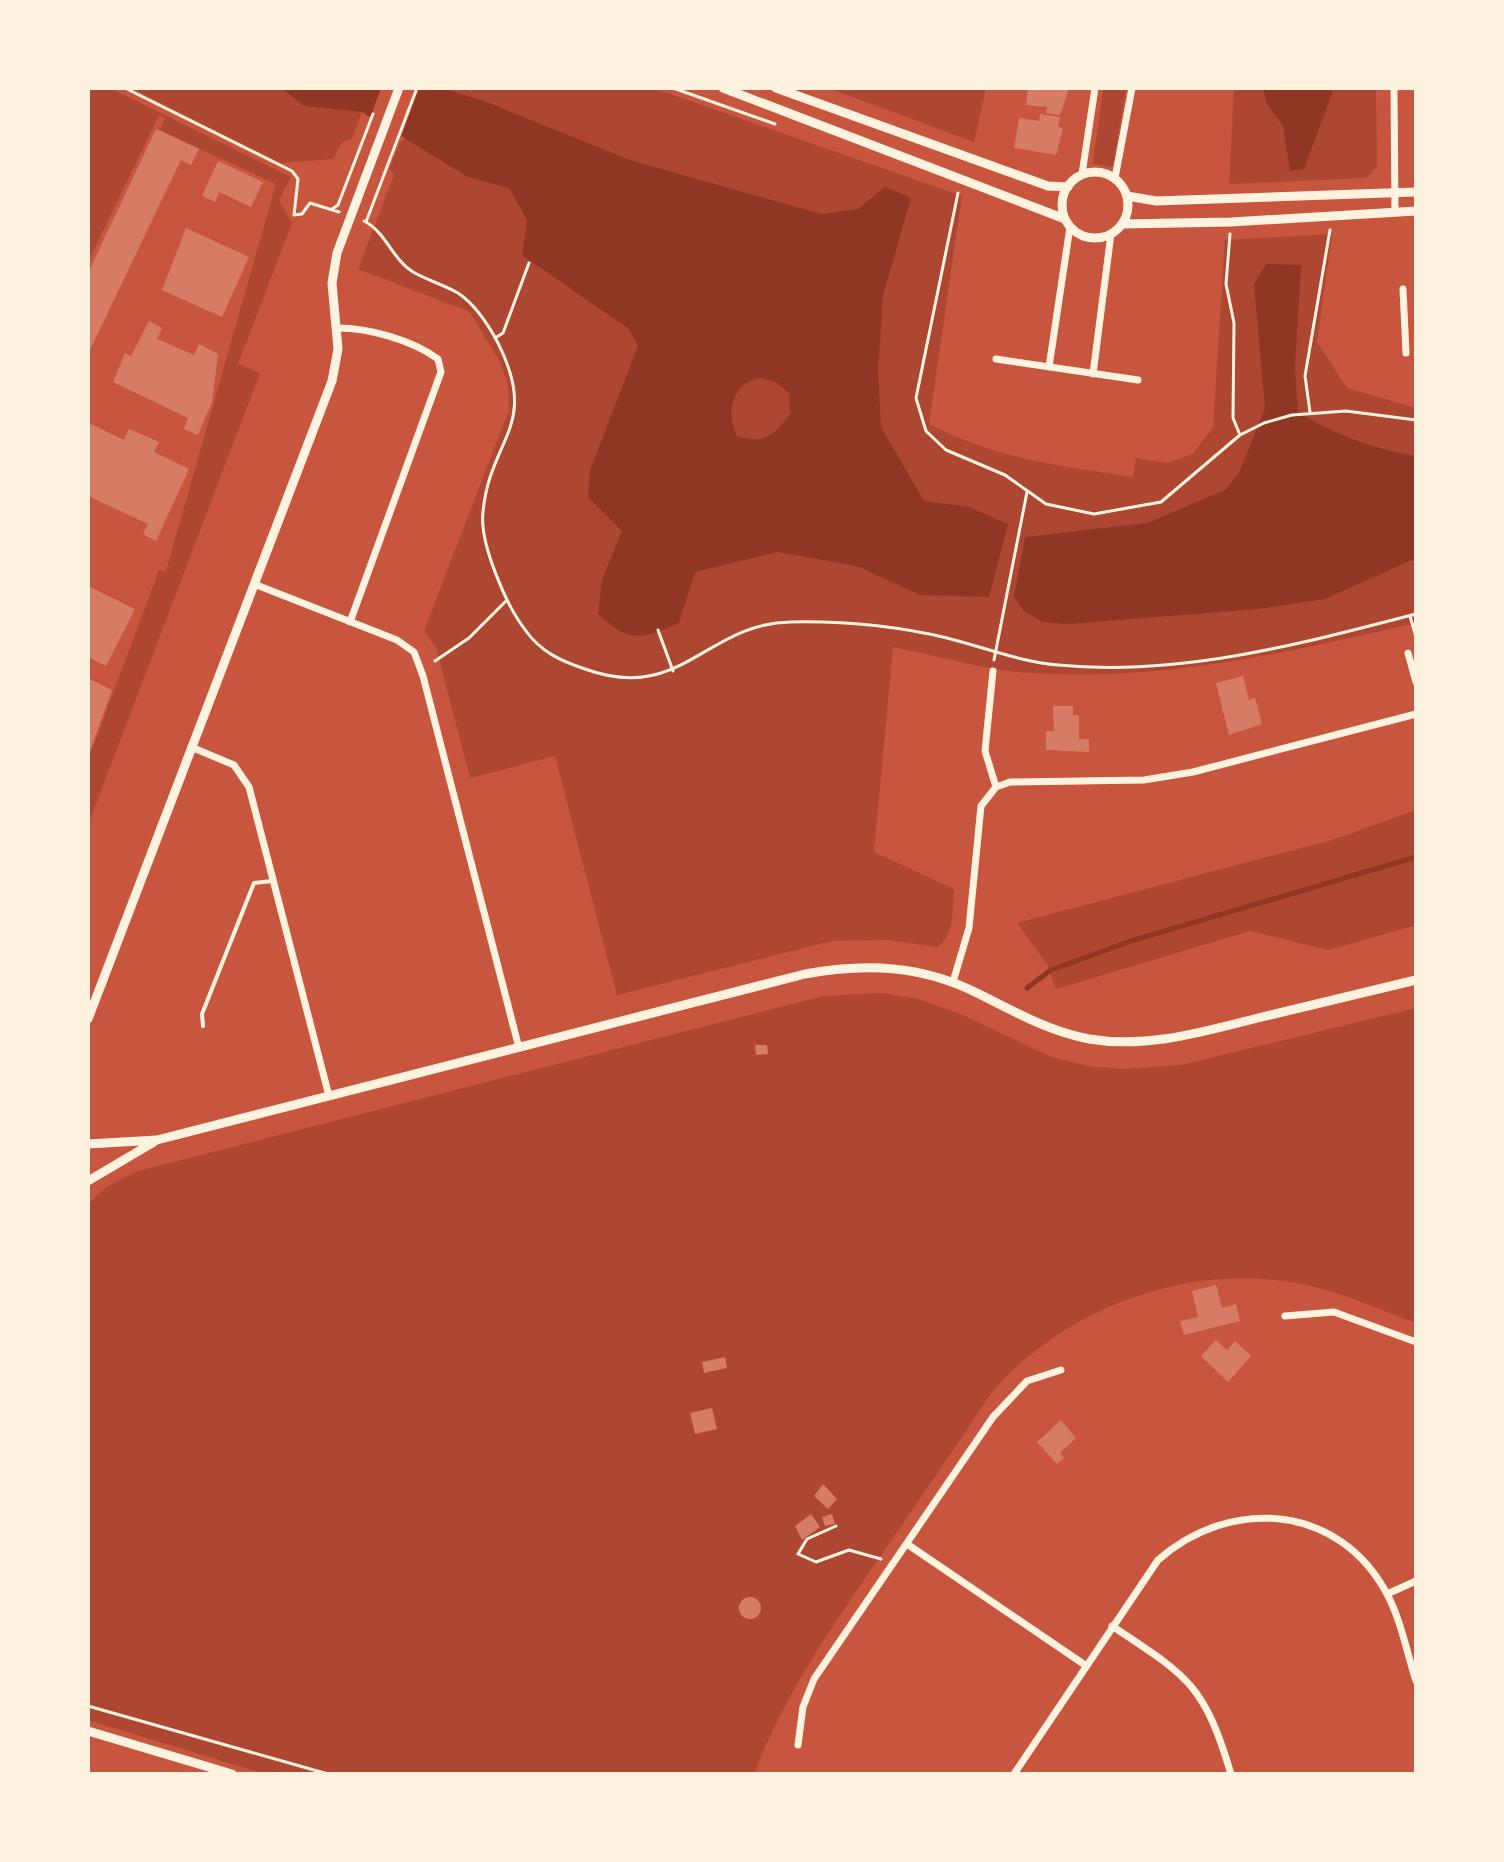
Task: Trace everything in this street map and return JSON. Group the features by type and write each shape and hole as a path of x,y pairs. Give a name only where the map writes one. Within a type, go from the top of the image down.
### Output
{"street":[{"path":"88,1019 332,381 338,328 332,283 337,253 399,88"},
{"path":"723,88 1068,223 1090,238 1111,234 1127,216 1127,196 1115,178 1094,172 1082,174 1068,187 1063,197 1068,223 1049,367"},
{"path":"772,106 777,88 1048,186 1068,187"},
{"path":"1082,174 1095,88"},
{"path":"1115,178 1132,88"},
{"path":"1394,88 1395,212"},
{"path":"1127,196 1156,201 1416,192"},
{"path":"1122,224 1258,221 1416,211"},
{"path":"1093,374 1111,234"},
{"path":"1403,289 1406,353"},
{"path":"1405,324 1416,324"},
{"path":"338,328 366,329 428,353 438,359 441,372 350,622"},
{"path":"996,359 1138,380"},
{"path":"254,584 397,640 414,652 519,1048"},
{"path":"1408,653 1416,682"},
{"path":"993,671 985,751 996,787"},
{"path":"953,982 969,928 981,806 996,787 1010,782 1144,780 1193,772 1416,714"},
{"path":"191,747 225,760 243,773 275,881 329,1096"},
{"path":"88,1144 157,1140 805,974 850,966 886,966 953,982 1030,1021 1088,1039 1118,1042 1180,1037 1416,980"},
{"path":"88,1181 157,1140"},
{"path":"1285,1316 1334,1312 1416,1342"},
{"path":"798,1745 803,1707 810,1687 1001,1406 1027,1381 1061,1370"},
{"path":"1014,1774 1149,1571 1168,1552 1202,1530 1251,1518 1293,1521 1328,1535 1359,1557 1387,1594 1416,1681"},
{"path":"907,1544 1085,1665"},
{"path":"1387,1594 1416,1581"},
{"path":"1112,1626 1177,1669 1191,1684 1216,1723 1231,1774"},
{"path":"88,1731 232,1774"}],"lane":[{"path":"203,1026 202,1014 254,883 275,881"}],"path":[{"path":"125,88 292,171 298,179 294,215 302,214 310,203 366,222 403,264 460,294 486,320 516,390 515,419 493,472 482,514 490,553 511,608 539,646 565,663 618,678 640,679 673,671 743,629 792,622 890,627 1053,665 1108,668 1227,657 1416,614"},
{"path":"366,222 417,88"},
{"path":"673,88 780,126"},
{"path":"331,209 338,205 378,103"},
{"path":"946,188 958,192 945,240 916,398 926,431 946,450 1005,475 1027,492 1056,507 1094,514 1134,510 1161,502 1240,435 1264,423 1310,412 1346,411 1416,420"},
{"path":"1310,412 1305,376 1328,215"},
{"path":"1231,222 1226,284 1234,323 1233,418 1240,435"},
{"path":"495,338 503,333 529,263"},
{"path":"994,650 1027,492"},
{"path":"435,661 469,638 507,600"},
{"path":"1410,616 1416,637"},
{"path":"658,630 673,671"},
{"path":"836,1526 807,1539 798,1554 816,1562 849,1550 875,1556 892,1565"},
{"path":"88,1706 243,1747 328,1774"}],"shaded area":[{"path":"88,88 110,88 291,177 279,200 292,223 238,364 260,373 88,825 88,760 159,570 166,571 276,184 160,130 165,118 159,115 88,262"},
{"path":"131,88 281,88 304,106 362,112 352,139 342,142 333,159 281,163"},
{"path":"281,88 441,88 484,101 630,160 821,214 858,209 885,187 911,198 883,296 878,371 881,427 924,501 969,507 1008,524 989,597 920,595 857,566 778,552 695,572 679,623 637,636 609,624 598,614 602,580 622,531 588,497 590,470 638,346 629,329 522,255 527,220 509,188 468,177 362,112 304,106","holes":["760,378 776,382 789,393 790,414 767,437 737,436 732,418 737,392 750,381"]},
{"path":"427,88 653,88 962,196 929,424 980,446 1029,460 1079,469 1133,477 1136,458 1168,463 1193,454 1213,427 1225,240 1332,234 1317,342 1347,388 1416,408 1416,623 1273,654 1129,673 1031,673 979,666 893,647 874,852 954,889 952,921 943,942 937,947 889,940 832,941 617,995 555,756 470,778 436,647 424,631 509,410 508,384 500,362 470,312 358,269 394,175 389,169 401,141 408,138"},
{"path":"828,88 986,88 974,142"},
{"path":"1103,88 1126,88 1113,167 1093,164"},
{"path":"1234,88 1267,88 1275,115 1283,126 1291,171 1304,168 1333,89 1376,88 1377,167 1366,178 1229,184"},
{"path":"1263,88 1334,88 1304,169 1290,171 1283,126 1267,104"},
{"path":"1266,264 1301,265 1295,367 1298,412 1355,440 1416,456 1416,558 1325,599 1258,609 1068,624 1042,622 1024,611 1014,597 1025,537 1147,523 1225,490 1240,471 1265,408 1254,284"},
{"path":"1416,810 1416,925 1328,950 1250,931 1056,989 1047,964 1017,923 1332,840"},
{"path":"879,993 916,998 963,1015 1051,1057 1088,1066 1124,1069 1181,1065 1416,1008 1416,1323 1319,1288 1275,1280 1232,1279 1188,1283 1145,1293 1104,1309 1066,1330 1030,1355 986,1401 820,1645 784,1708 754,1774 265,1774 88,1720 88,1204 108,1186 138,1171 824,996"}],"pier":[{"path":"381,88 419,88 400,140 369,121"}],"building":[{"path":"1028,88 1069,88 1060,115 1046,113 1047,107 1026,105"},
{"path":"1040,114 1060,117 1058,127 1063,128 1056,155 1014,148 1019,118 1039,121"},
{"path":"156,129 199,149 191,165 181,160 88,354 88,273"},
{"path":"218,161 263,182 251,207 219,192 215,202 202,196"},
{"path":"186,228 249,257 222,317 162,290"},
{"path":"149,321 162,328 157,339 194,355 199,344 218,354 212,402 198,435 184,429 188,418 113,382 125,353 131,356"},
{"path":"91,424 124,440 129,429 159,442 154,452 189,469 156,541 143,534 148,524 88,496 88,431"},
{"path":"88,586 135,609 106,666 88,657"},
{"path":"1243,676 1249,700 1255,698 1262,724 1229,735 1216,683"},
{"path":"88,678 112,690 88,756"},
{"path":"1053,706 1073,706 1073,715 1079,715 1079,739 1089,739 1089,752 1046,750 1046,731 1054,731"},
{"path":"755,1045 767,1045 768,1054 756,1055"},
{"path":"1216,1285 1222,1308 1236,1304 1240,1321 1184,1335 1180,1321 1198,1317 1192,1291"},
{"path":"1216,1340 1227,1350 1235,1341 1251,1356 1228,1382 1201,1356"},
{"path":"725,1357 727,1368 704,1373 702,1362"},
{"path":"712,1408 717,1429 695,1434 690,1413"},
{"path":"1061,1420 1076,1438 1060,1453 1064,1458 1057,1464 1037,1442"},
{"path":"823,1484 837,1499 828,1509 814,1496"},
{"path":"811,1514 820,1527 802,1540 795,1526"},
{"path":"832,1514 835,1524 825,1526 822,1517"},
{"path":"746,1597 754,1597 761,1608 754,1619 746,1619 739,1612 739,1604"}],"waterway":[{"path":"1027,988 1051,970 1131,941 1416,857"}]}
